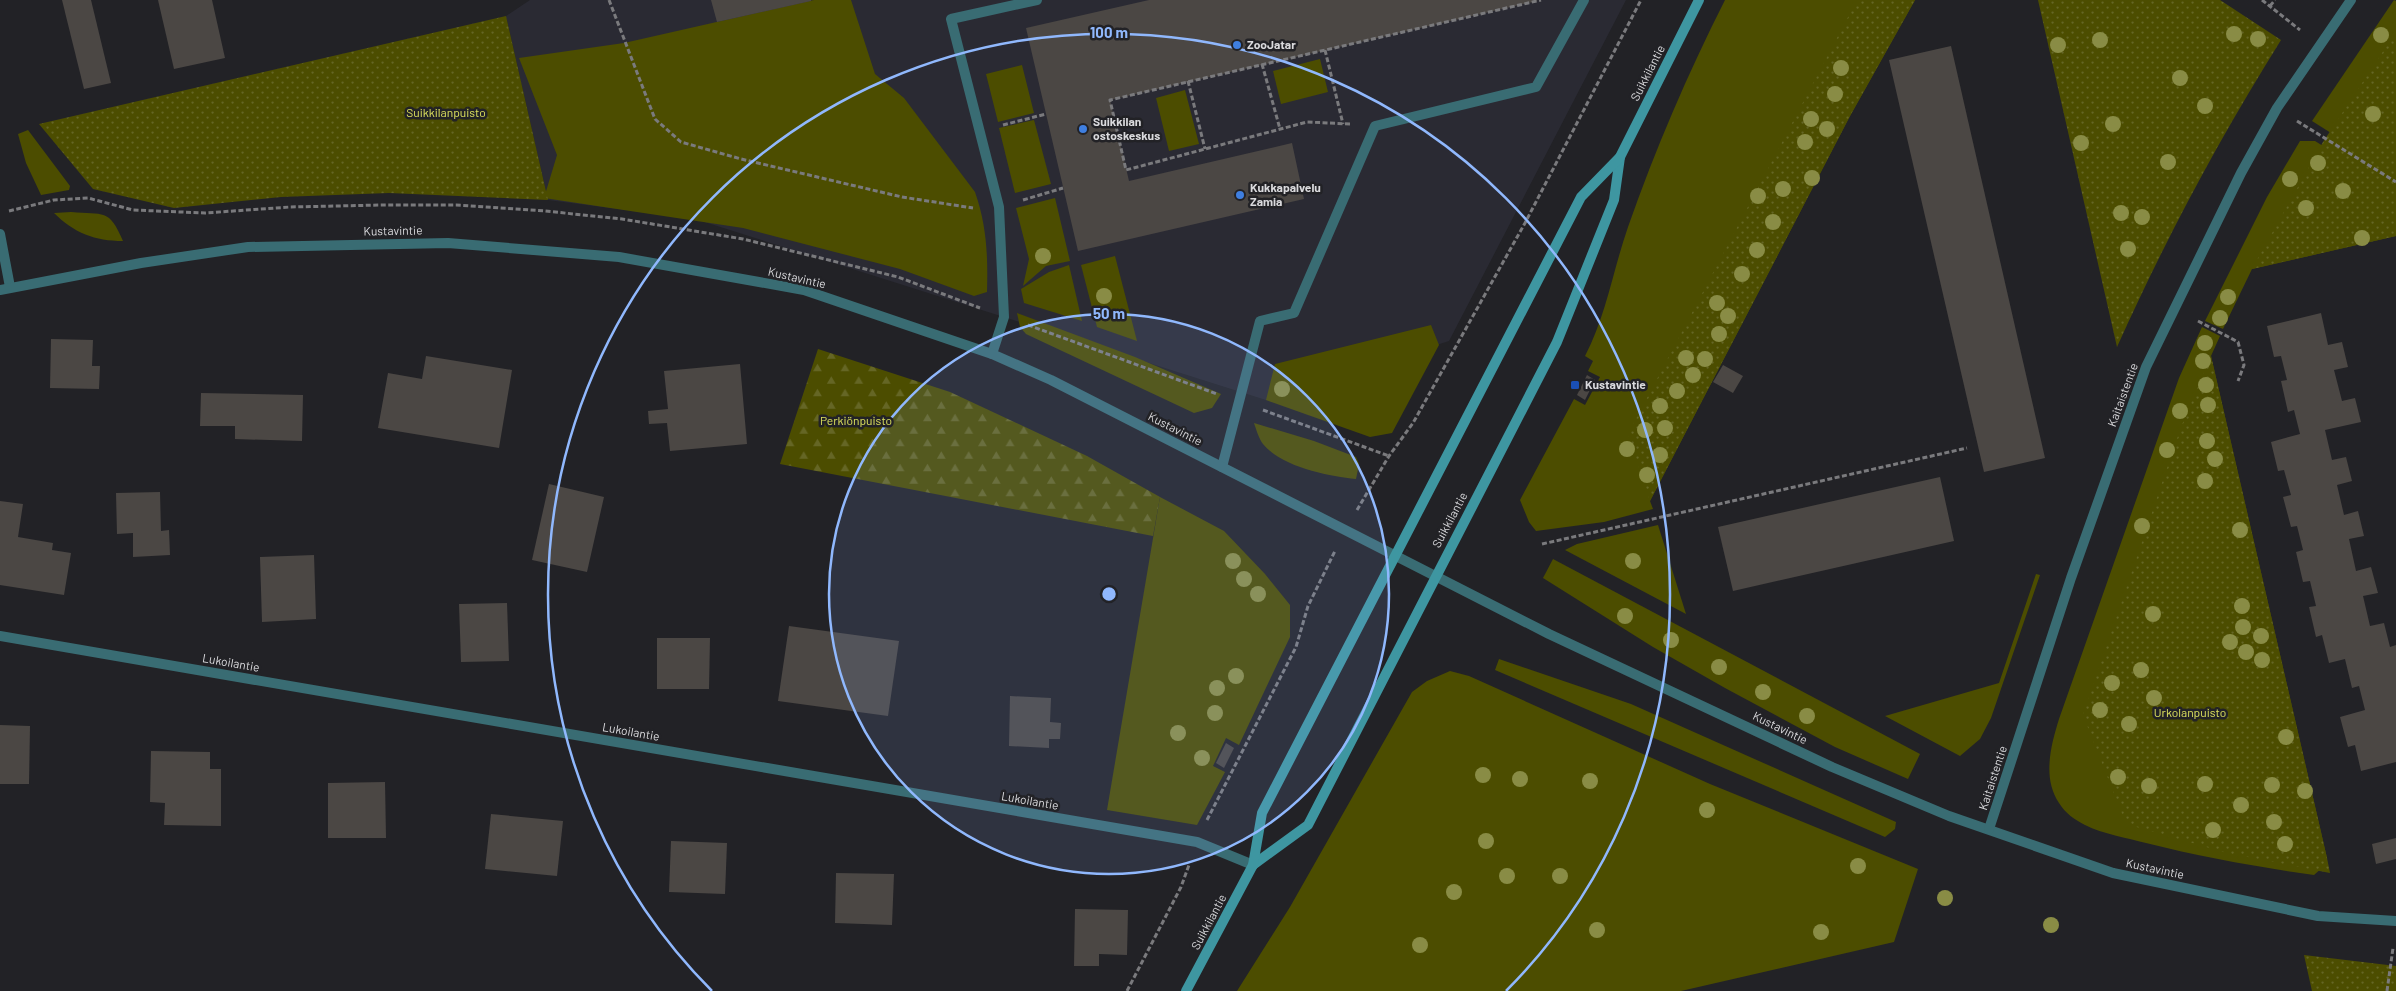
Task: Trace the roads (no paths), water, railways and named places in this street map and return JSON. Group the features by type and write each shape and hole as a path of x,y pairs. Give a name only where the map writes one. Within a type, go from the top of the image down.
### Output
{"main road":[{"name":"Suikkilantie","path":"1186,991 1253,865 1262,813 1395,555 1581,197 1620,156 1699,0"},
{"name":"Suikkilantie","path":"1253,865 1308,825 1557,342 1614,200 1620,156"}],"street":[{"path":"992,354 1004,316 999,207 951,19 1037,0"},
{"path":"1222,467 1260,322 1294,313 1375,126 1536,87 1584,0"},
{"name":"Kaitaistentie","path":"1989,829 2071,578 2146,367 2242,173 2277,108 2351,0"},
{"path":"0,234 5,288"},
{"name":"Kustavintie","path":"5,288 141,263 248,247 448,243 619,257 804,290 992,354 1051,380 1549,634 1832,767 1949,816 2113,873 2318,916 2396,921"},
{"name":"Lukoilantie","path":"0,636 1198,842 1253,865"}],"place":[{"name":"ZooJatar","path":"1237,45"},
{"name":"Suikkilan ostoskeskus","path":"1083,129"},
{"name":"Kukkapalvelu Zamia","path":"1240,195"},
{"name":"Kustavintie","path":"1575,385"}],"park label":[{"name":"Suikkilanpuisto","path":"446,113"},
{"name":"Perkiönpuisto","path":"856,421"},
{"name":"Urkolanpuisto","path":"2190,713"}]}
